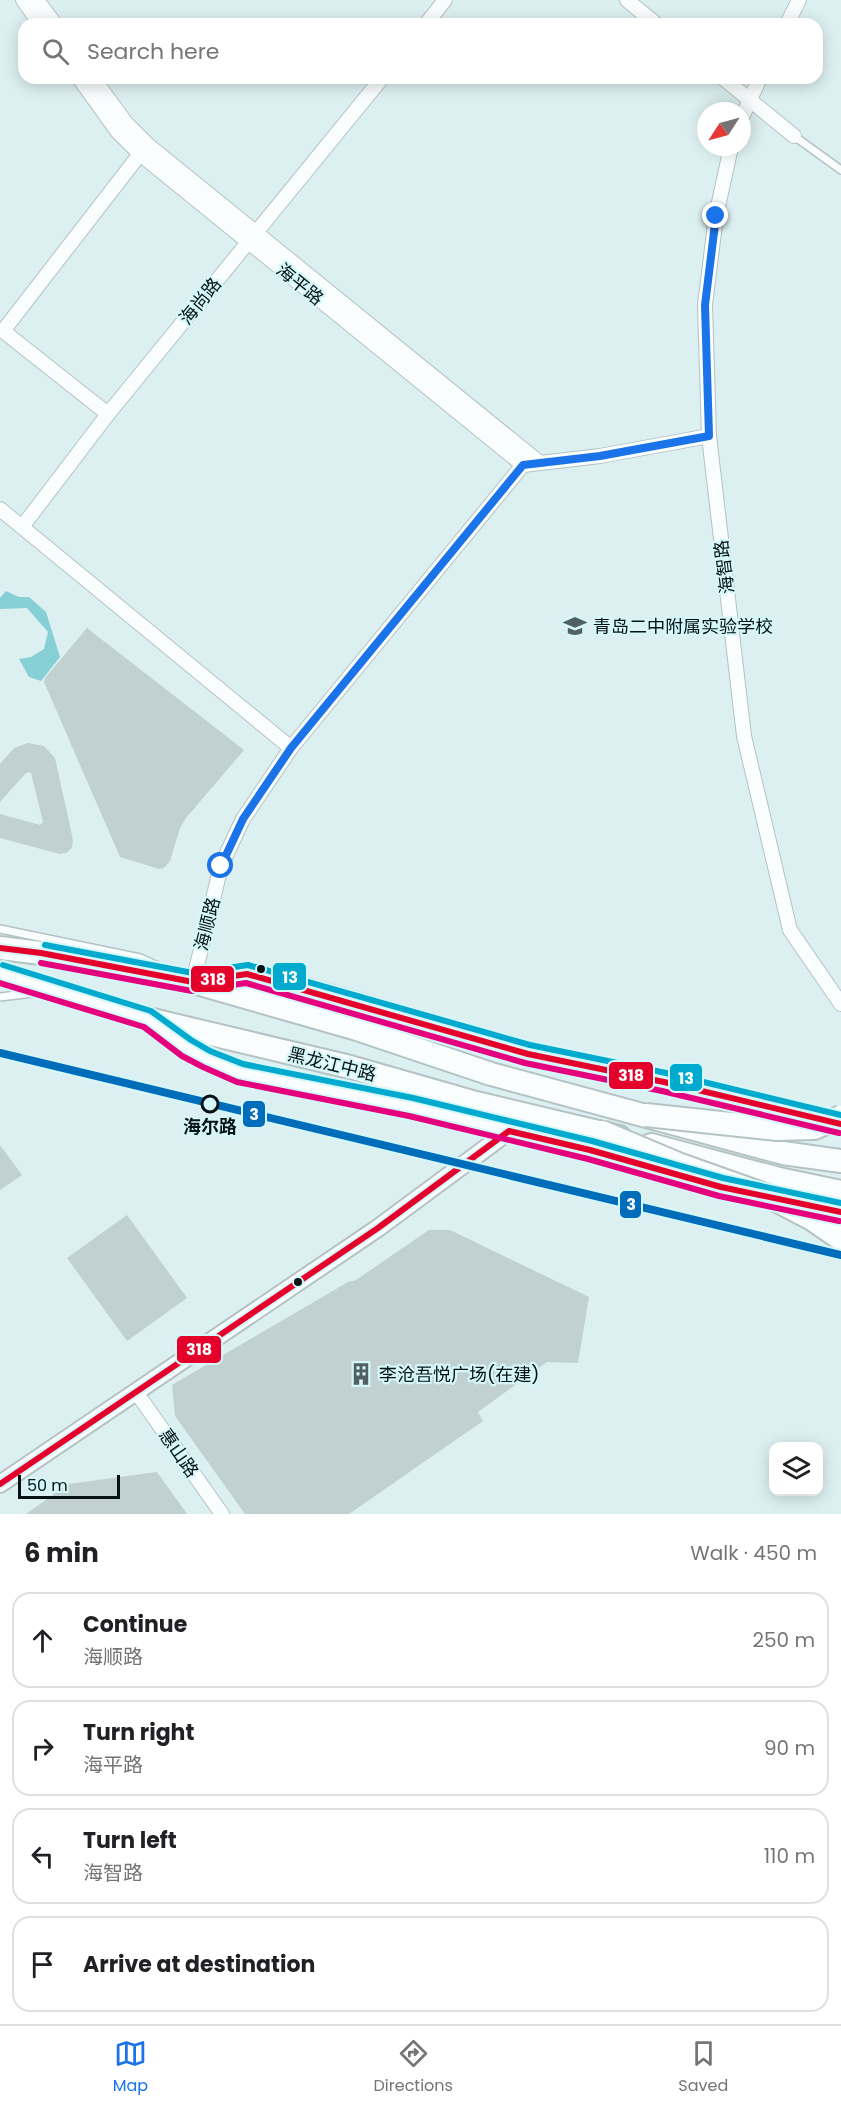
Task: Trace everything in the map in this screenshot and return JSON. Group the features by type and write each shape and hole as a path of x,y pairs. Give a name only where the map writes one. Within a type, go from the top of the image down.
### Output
{"highway":[{"name":"黑龙江中路","path":"0,948 41,953 193,982 357,1029 491,1074 783,1153 841,1161"},
{"name":"黑龙江中路","path":"0,974 148,1019 350,1067 476,1102 602,1132 779,1179 841,1192"},
{"name":"黑龙江中路","path":"193,982 247,974 528,1054 664,1082 841,1124"},
{"path":"148,1019 186,1048 240,1073 323,1088 509,1131 590,1150 721,1187 841,1212"},
{"path":"646,1115 777,1129 814,1128 841,1118"},
{"path":"602,1132 678,1164 768,1196 812,1219 841,1239"}],"street":[{"path":"23,0 36,18"},
{"path":"37,0 50,18"},
{"path":"431,18 445,0"},
{"path":"627,0 649,18"},
{"path":"790,18 799,0"},
{"name":"海平路","path":"83,84 117,131 140,154 252,237 540,463"},
{"name":"海平路","path":"97,84 126,123 148,145 252,237 523,465"},
{"name":"海尚路","path":"22,527 108,414 377,84"},
{"path":"730,84 794,136"},
{"path":"748,102 757,84"},
{"path":"108,414 3,331 140,154"},
{"name":"海智路","path":"729,156 716,216 705,305 709,436 744,736 790,930 841,1004"},
{"path":"523,465 600,456 709,436"},
{"name":"海顺路","path":"193,982 221,866 243,819 291,748 523,465"},
{"path":"0,509 291,748"},
{"path":"0,1484 378,1228 509,1131"},
{"name":"惠山路","path":"136,1392 222,1514"}],"lane":[{"path":"794,136 841,170"},
{"path":"0,928 140,958 193,982"},
{"path":"0,997 51,990"}],"water":[{"path":"6,591 19,597 29,597 46,612 60,657 41,681 29,677 19,659 31,657 44,649 48,632 27,608 0,609 0,598"}],"building":[{"path":"87,628 244,750 186,818 180,828 170,861 164,868 159,869 120,857 44,682"},
{"path":"28,743 44,746 55,758 73,840 72,848 66,853 60,854 0,838 0,814 40,825 43,822 31,773 24,775 0,802 0,764 14,748"},
{"path":"0,1145 22,1175 0,1190"},
{"path":"127,1215 187,1298 127,1341 67,1258"},
{"name":"李沧吾悦广场(在建)","path":"429,1230 450,1230 589,1297 578,1363 547,1362 478,1412 483,1421 349,1514 245,1514 175,1416 172,1385 348,1282 356,1280"},
{"path":"157,1472 187,1514 26,1514 68,1484"}],"transit line":[{"name":"13","path":"45,945 193,973 248,965 530,1045 666,1073 841,1115"},
{"name":"318","path":"0,948 41,953 193,982 247,974 528,1054 664,1082 841,1124"},
{"name":"3","path":"41,963 192,991 246,983 525,1063 662,1091 839,1133"},
{"name":"13","path":"3,965 151,1011 210,1051 243,1064 413,1098 592,1141 723,1178 841,1203"},
{"name":"3","path":"0,983 144,1027 182,1056 237,1082 409,1116 588,1159 719,1196 839,1221"},
{"name":"3","path":"0,1053 841,1255"},
{"name":"318","path":"0,1484 378,1228 509,1131 590,1150 721,1187 841,1212"}],"place":[{"name":"青岛二中附属实验学校","path":"575,626"},
{"name":"海尔路","path":"210,1104"},
{"name":"李沧吾悦广场(在建)","path":"361,1374"}],"route":[{"path":"221,866 243,819 291,748 523,465 665,446 709,436 705,305 716,216"}]}
